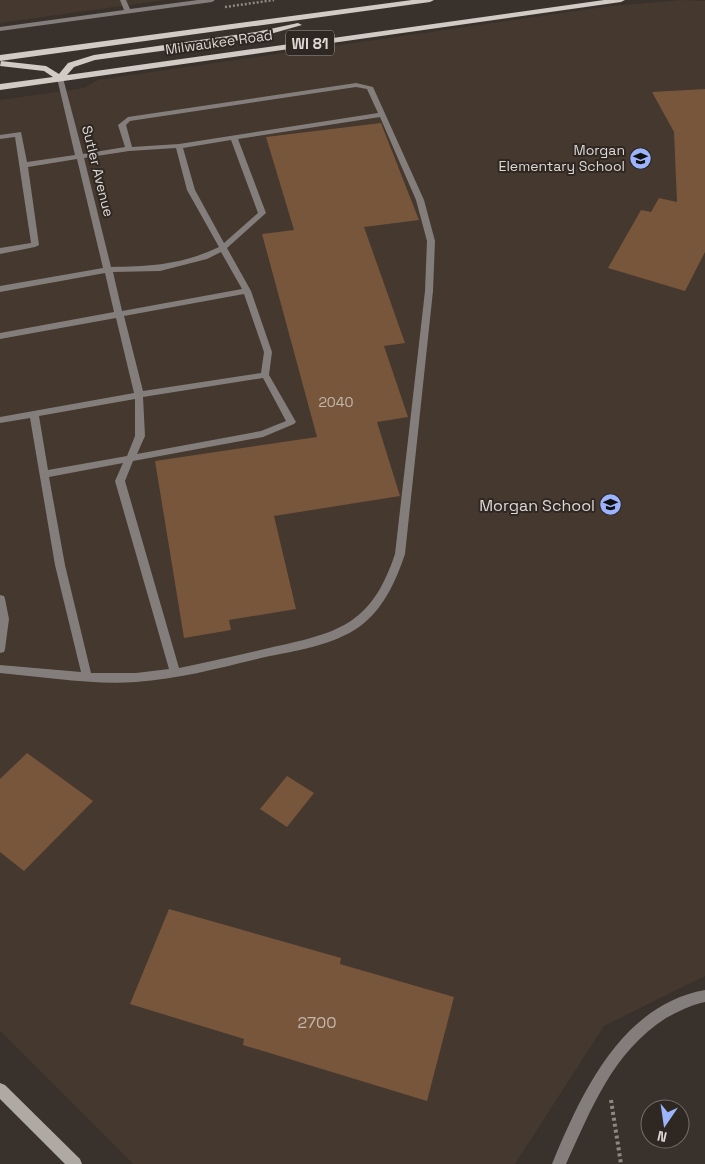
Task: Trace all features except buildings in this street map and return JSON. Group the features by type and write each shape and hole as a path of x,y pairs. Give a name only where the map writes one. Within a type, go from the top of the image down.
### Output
{"main road":[{"name":"Milwaukee Road","path":"0,58 430,0"},
{"name":"Milwaukee Road","path":"0,87 621,0"},
{"path":"0,64 46,69 60,78 67,68 76,62 256,35 346,11"}],"street":[{"path":"123,0 128,12"},
{"path":"0,29 212,0"},
{"name":"Sutler Avenue","path":"60,78 139,395 140,436 131,460 120,481 175,673"},
{"path":"0,669 118,678 175,673 297,646 339,634 357,623 372,608 394,573 400,554 429,291 431,241 420,200 370,88 356,85 128,119 122,125 129,149"},
{"path":"24,165 129,149 178,146 382,114"},
{"path":"0,137 18,134 35,245 0,251"},
{"path":"0,288 109,270 160,268 204,257 224,248 262,213 233,137"},
{"path":"46,474 131,460 263,434 291,422 265,375 268,352 247,291 191,190 178,146"},
{"path":"0,336 247,291"},
{"path":"0,420 265,375"},
{"path":"34,414 46,474 60,565 88,676"},
{"path":"0,599 4,618 0,649"},
{"path":"559,1164 605,1066 633,1033 660,1014 691,998 705,996"},
{"path":"0,1090 75,1164"}],"path":[{"path":"605,1066 621,1164"}],"shaded area":[{"path":"0,0 165,0 0,23"},
{"path":"681,0 705,1 705,976 604,1026 515,1164 133,1164 0,1031 0,100 84,88 98,80 110,78 611,6"}],"place":[{"name":"Morgan Elementary School","path":"641,158"},
{"name":"Morgan School","path":"611,505"}]}
